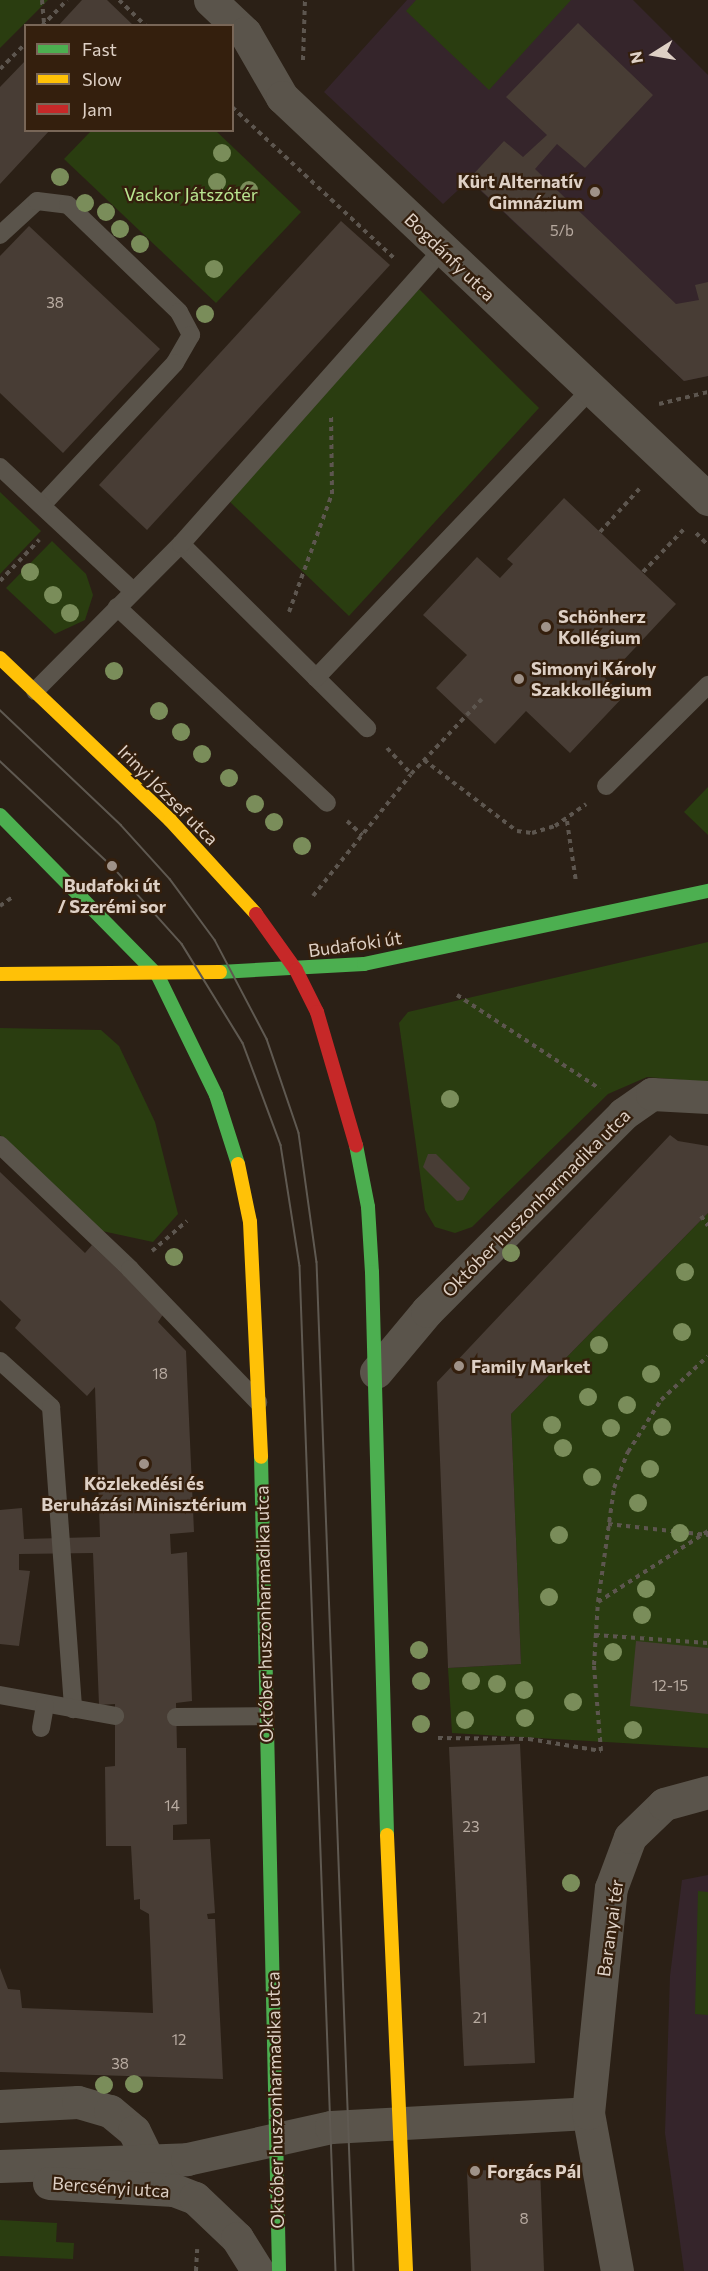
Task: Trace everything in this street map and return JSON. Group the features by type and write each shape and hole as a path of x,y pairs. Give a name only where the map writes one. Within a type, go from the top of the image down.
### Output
{"main road":[{"name":"Irinyi József utca","path":"0,658 228,881 296,970"},
{"path":"0,815 158,976"},
{"name":"Budafoki út","path":"0,974 158,976 296,970 364,964 708,891"},
{"path":"296,970 317,1012 353,1132 368,1207 376,1372 381,1695 402,2121 406,2271"},
{"name":"Október huszonharmadika utca","path":"158,976 192,1038 236,1154 250,1222 260,1405 279,2271"}],"street":[{"name":"Bogdánfy utca","path":"210,0 245,33 282,97 589,391 708,499"},
{"path":"641,1101 708,1097"},
{"name":"Október huszonharmadika utca","path":"376,1372 427,1311 641,1101"},
{"name":"Baranyai tér","path":"617,2271 588,2114 611,1888 630,1836 664,1804 708,1792"},
{"name":"Bercsényi utca","path":"0,2106 78,2102 110,2111 134,2131 148,2160"},
{"path":"402,2121 588,2114"},
{"name":"Bercsényi utca","path":"0,2166 187,2159 275,2136 402,2121"},
{"name":"Bercsényi utca","path":"0,2176 174,2190 195,2198 237,2238 258,2271"}],"lane":[{"path":"0,235 37,201 68,205 179,312 192,335 176,363 42,505"},
{"path":"35,692 181,544 442,250"},
{"path":"316,678 589,391"},
{"path":"0,466 133,591"},
{"path":"181,544 367,728"},
{"path":"117,607 327,803"},
{"path":"606,786 708,685"},
{"path":"0,1145 130,1269 260,1405"},
{"path":"0,1361 51,1407 73,1709"},
{"path":"0,1695 115,1716"},
{"path":"41,1728 45,1705"},
{"path":"177,1717 266,1716"}],"path":[{"path":"42,0 43,24"},
{"path":"43,24 67,0"},
{"path":"119,0 144,24"},
{"path":"0,69 24,45"},
{"path":"234,109 416,278"},
{"path":"278,641 332,494 328,378"},
{"path":"600,532 645,482"},
{"path":"0,581 58,520"},
{"path":"643,572 688,525"},
{"path":"313,896 411,774 482,699"},
{"path":"367,728 411,774"},
{"path":"424,760 517,831 532,833 567,821 606,786"},
{"path":"567,821 576,882"},
{"path":"0,906 11,898"},
{"path":"457,995 641,1101"},
{"path":"701,1216 708,1226"},
{"path":"130,1269 188,1221"},
{"path":"438,1738 529,1739 601,1750 595,1635 614,1488 641,1428 661,1400 708,1356"},
{"path":"608,1524 706,1533"},
{"path":"598,1602 706,1533"},
{"path":"595,1635 708,1643"}],"shaded area":[{"name":"Kürt Alternatív Gimnázium","path":"407,0 633,0 708,75 708,376 684,381 469,180 443,204 324,92"},
{"path":"708,1875 708,2271 684,2271 665,2133 670,1976 682,1880"}],"green space":[{"path":"0,0 48,0 0,48"},
{"path":"416,0 571,0 489,90 406,11"},
{"name":"Vackor Játszótér","path":"90,132 217,132 301,212 216,303 64,159"},
{"path":"419,289 539,408 349,616 229,501"},
{"path":"0,492 41,531 0,574"},
{"path":"52,541 86,574 93,595 85,620 55,634 6,588"},
{"path":"708,787 708,835 684,812"},
{"path":"708,942 708,1082 647,1077 608,1094 472,1227 455,1233 435,1227 425,1210 399,1023 408,1012"},
{"path":"0,1028 101,1030 119,1046 155,1122 178,1214 153,1242 102,1231 0,1135"},
{"path":"708,1213 708,1748 452,1733 448,1668 521,1664 511,1414"},
{"path":"698,1891 708,1892 708,2015 695,2014"},
{"path":"0,2220 57,2223 56,2242 74,2243 73,2259 0,2256"}],"building":[{"path":"82,0 107,0 132,24 60,24"},
{"path":"578,23 653,95 585,168 557,144 535,169 676,304 699,300 695,285 708,282 708,376 684,381 469,179 504,141 523,157 547,135 506,97"},
{"path":"24,62 24,132 48,132 0,184 0,87"},
{"path":"341,221 390,265 147,530 99,485"},
{"path":"29,226 160,349 63,453 0,393 0,256"},
{"name":"Schönherz Kollégium","path":"564,498 676,604 619,665 615,661 602,675 624,696 570,753 526,711 495,744 436,688 467,655 423,615 477,557 500,578 513,564 507,559"},
{"path":"670,1135 678,1141 708,1146 708,1213 511,1414 521,1664 448,1668 437,1382"},
{"path":"428,1154 436,1154 470,1188 463,1200 457,1201 423,1167"},
{"path":"0,1172 85,1253 92,1245 164,1313 158,1322 186,1351 194,1532 170,1534 171,1554 187,1552 192,1701 176,1703 177,1748 186,1748 187,1824 173,1825 173,1840 210,1839 215,1913 207,1914 208,1919 215,1919 223,2079 0,2072 0,1968 8,1989 20,1990 22,2008 153,2013 149,1914 140,1909 140,1899 134,1900 131,1846 106,1846 105,1767 115,1766 115,1704 99,1705 93,1553 19,1554 19,1570 30,1571 19,1646 0,1644 0,1510 22,1508 24,1539 100,1537 95,1387 87,1396 15,1328 21,1320 0,1300"},
{"path":"636,1641 708,1648 708,1714 630,1706"},
{"path":"520,1744 535,2063 464,2066 449,1747"},
{"path":"540,2168 544,2271 471,2271 467,2171"}],"tram line":[{"path":"0,710 121,825 170,879 215,940 267,1039 299,1133 317,1262 354,2271"},
{"path":"0,761 112,866 182,944 243,1043 281,1145 300,1266 336,2271"}],"traffic: fast":[{"path":"0,815 158,976 216,1095 238,1164"},
{"path":"220,972 364,964 708,891"},
{"path":"356,1145 368,1207 372,1272 387,1835"},
{"path":"261,1457 279,2271"}],"traffic: slow":[{"path":"0,658 170,820 256,914"},
{"path":"0,974 220,972"},
{"path":"238,1164 250,1222 261,1457"},
{"path":"387,1835 406,2271"}],"traffic: jam":[{"path":"256,914 296,970 317,1012 356,1145"}],"place":[{"name":"Kürt Alternatív Gimnázium","path":"595,192"},
{"name":"Schönherz Kollégium","path":"546,627"},
{"name":"Simonyi Károly Szakkollégium","path":"519,679"},
{"name":"Budafoki út / Szerémi sor","path":"112,866"},
{"name":"Family Market","path":"459,1366"},
{"name":"Közlekedési és Beruházási Minisztérium","path":"144,1464"},
{"name":"Forgács Pál","path":"475,2171"}]}
